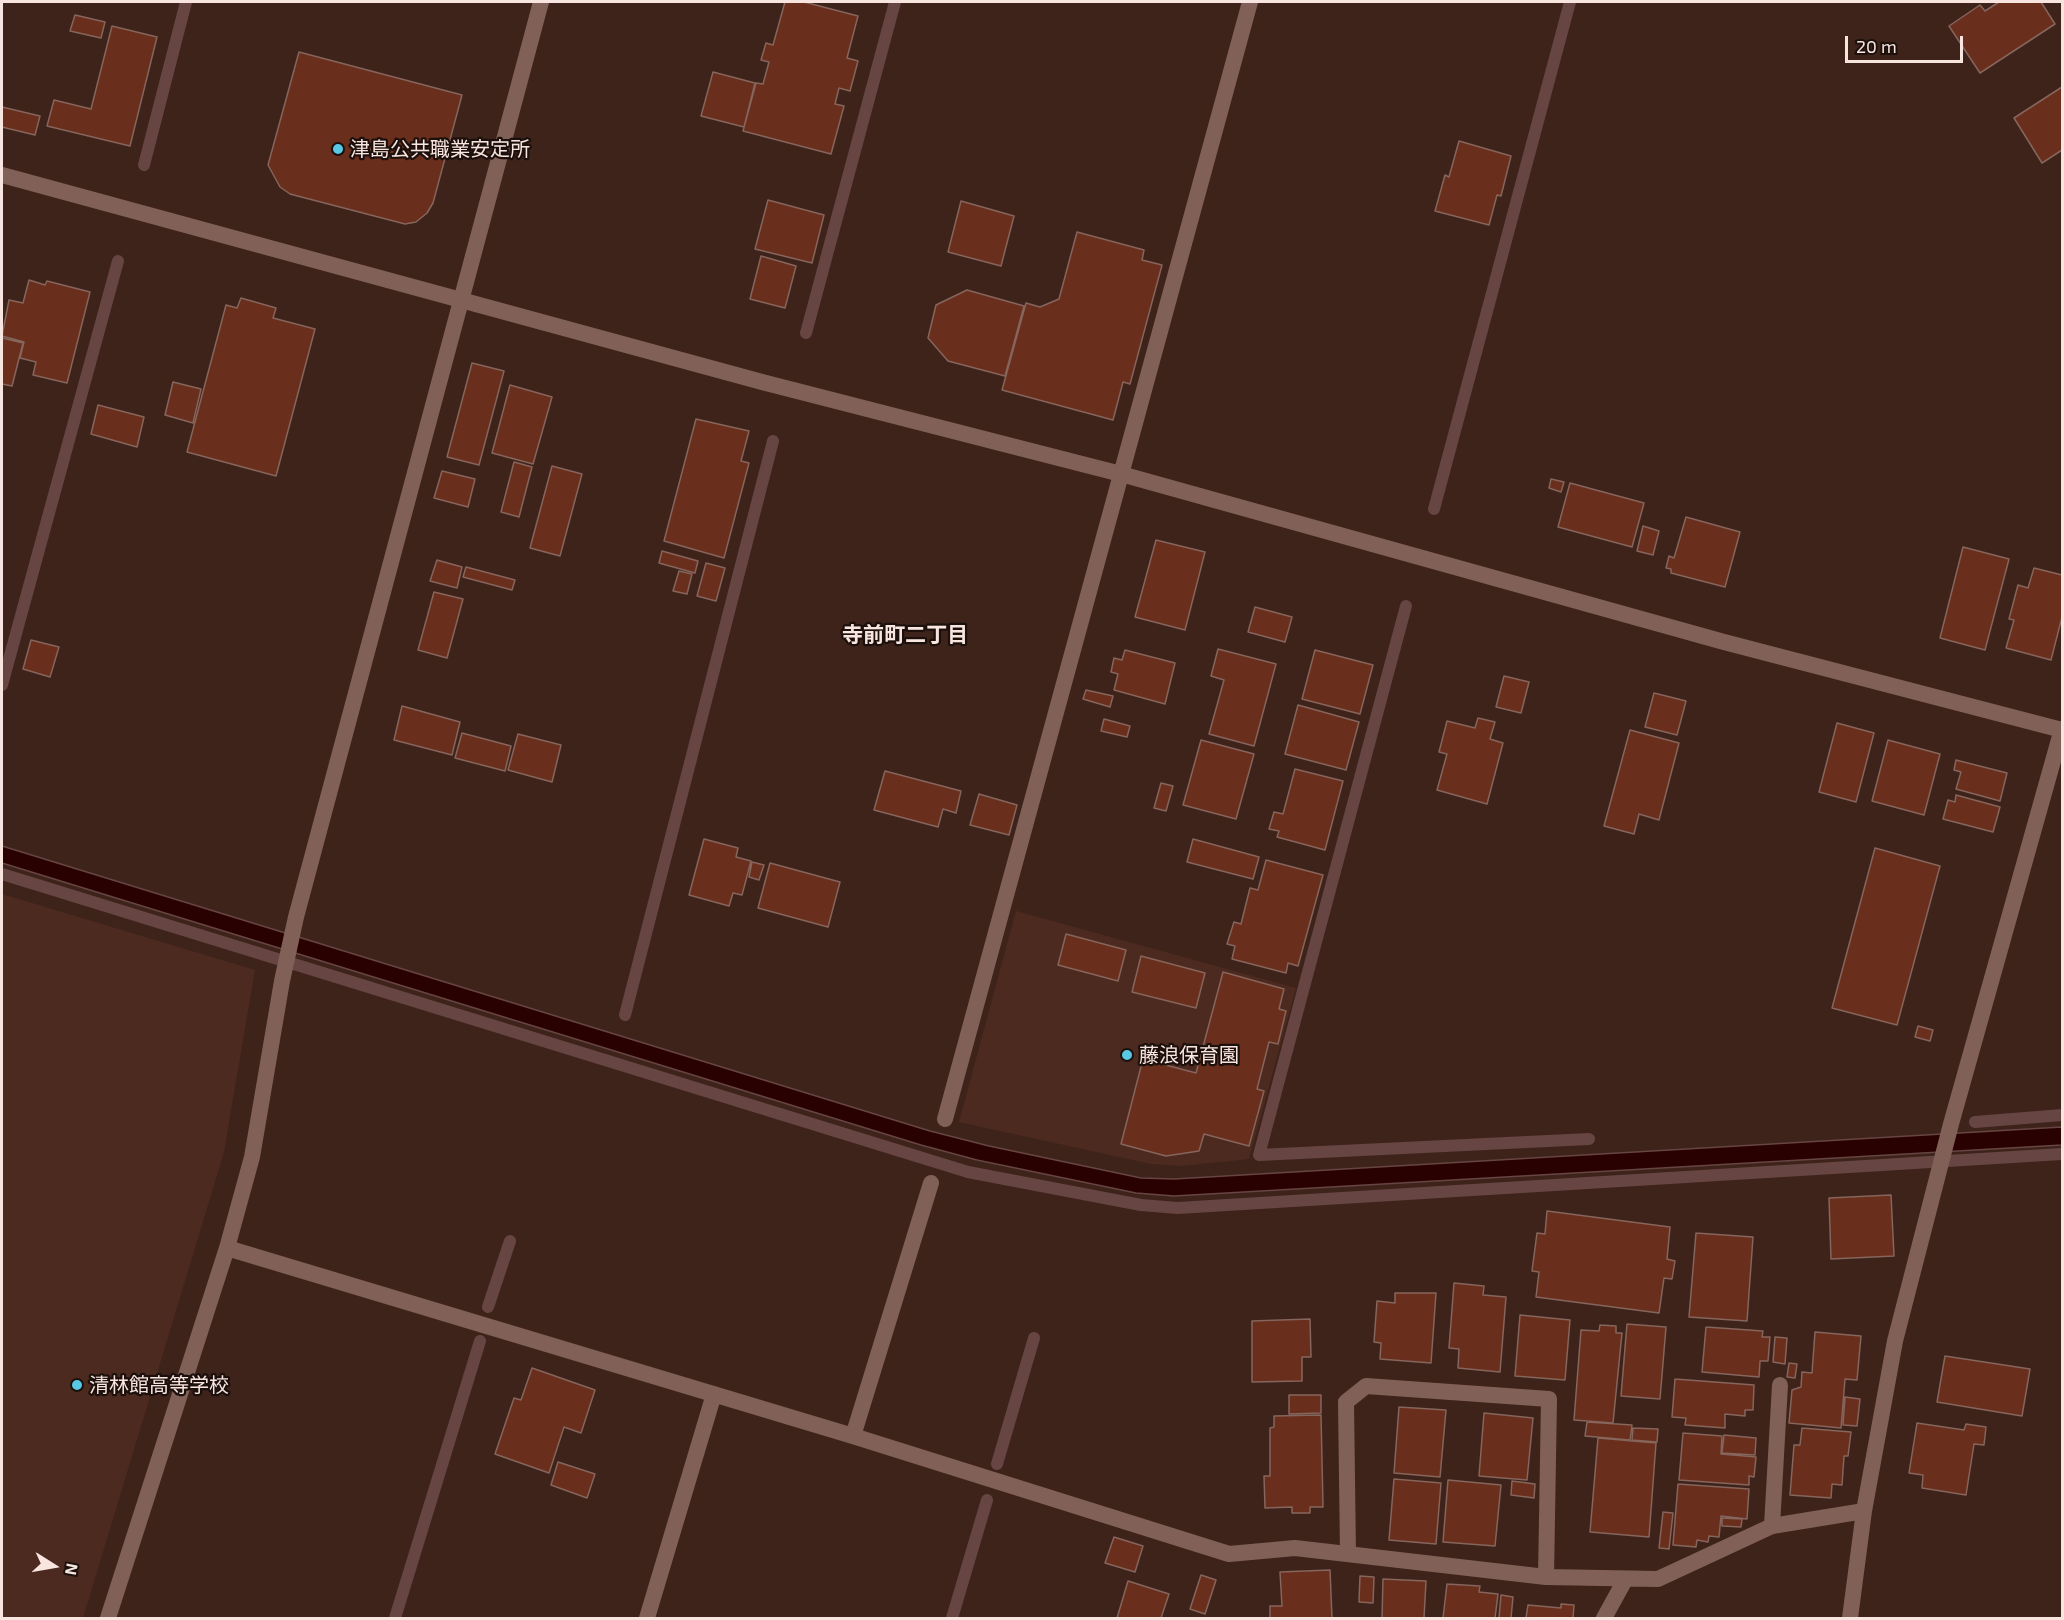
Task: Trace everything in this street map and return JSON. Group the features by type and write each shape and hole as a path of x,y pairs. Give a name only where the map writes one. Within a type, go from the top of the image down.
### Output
{"street":[{"path":"108,1618 227,1248 252,1156 282,981 296,917 541,2"},
{"path":"945,1119 1250,2"},
{"path":"2,175 461,301 1121,474 1724,642 2062,730 1951,1124 1895,1341 1864,1511 1850,1618"},
{"path":"853,1436 931,1183"},
{"path":"227,1248 853,1436 1229,1554 1295,1548 1546,1577 1658,1579 1772,1526 1864,1511"},
{"path":"1772,1526 1780,1385"},
{"path":"1348,1554 1346,1402 1366,1386 1549,1399 1546,1577"},
{"path":"646,1618 714,1395"},
{"path":"1604,1618 1625,1580"}],"shaded area":[{"path":"2,846 930,1131 989,1146 1141,1178 1174,1179 2062,1127 2062,1145 1174,1196 1136,1193 977,1160 921,1145 2,863"},
{"name":"清林館高等学校","path":"2,894 255,970 224,1152 83,1618 2,1618"},
{"name":"藤浪保育園","path":"1016,911 1296,988 1249,1159 1181,1166 1151,1164 959,1122"}],"building":[{"path":"785,2 804,2 858,16 847,58 858,61 850,91 839,88 835,104 844,106 831,154 743,131 756,83 763,84 769,62 761,60 766,43 773,45"},
{"path":"1999,2 2041,2 2055,24 1980,73 1949,26 1980,5 1985,11"},
{"path":"75,15 105,22 101,38 70,31"},
{"path":"112,26 157,37 130,146 47,126 54,100 91,109"},
{"path":"299,52 462,95 433,203 427,213 416,222 405,224 290,194 280,187 268,165"},
{"path":"713,72 755,83 744,127 701,116"},
{"path":"2062,87 2062,150 2042,163 2014,118"},
{"path":"2,107 40,116 35,135 2,127"},
{"path":"1459,141 1511,156 1501,196 1497,195 1489,225 1435,211 1445,175 1449,177"},
{"path":"768,200 824,215 812,263 755,249"},
{"path":"961,201 1014,216 1001,266 948,252"},
{"path":"1077,232 1144,250 1142,260 1162,265 1130,384 1123,382 1113,420 1002,390 1026,303 1040,307 1059,299"},
{"path":"761,256 796,266 785,308 750,299"},
{"path":"29,280 45,285 47,281 90,292 67,383 33,375 36,362 20,358 24,342 2,336 9,300 23,303"},
{"path":"967,290 1024,306 1005,376 948,361 928,338 936,305"},
{"path":"241,298 276,308 273,318 315,329 276,476 187,452 226,305 237,308"},
{"path":"2,338 23,343 12,386 2,384"},
{"path":"472,363 504,371 479,465 447,457"},
{"path":"173,382 201,389 193,423 165,415"},
{"path":"510,385 552,397 533,464 492,453"},
{"path":"98,405 144,417 137,447 91,434"},
{"path":"696,419 749,431 741,461 749,463 724,558 664,541"},
{"path":"514,462 532,467 519,517 501,512"},
{"path":"552,466 582,474 560,556 530,548"},
{"path":"442,471 475,479 468,507 434,498"},
{"path":"1551,479 1564,482 1561,492 1549,488"},
{"path":"1570,483 1644,503 1632,547 1558,527"},
{"path":"1686,517 1740,532 1725,587 1671,573 1671,569 1666,568 1669,556 1674,558"},
{"path":"1643,526 1659,531 1653,555 1637,551"},
{"path":"1156,540 1205,552 1185,630 1135,617"},
{"path":"1963,547 2009,559 1985,650 1940,638"},
{"path":"662,551 698,561 695,573 659,563"},
{"path":"437,560 462,567 457,588 430,581"},
{"path":"706,563 725,568 716,601 697,596"},
{"path":"466,567 515,580 512,590 463,577"},
{"path":"2034,568 2062,575 2062,617 2051,660 2006,648 2014,620 2009,619 2018,585 2028,588"},
{"path":"679,571 692,574 687,594 673,591"},
{"path":"434,592 463,599 447,658 418,650"},
{"path":"1255,607 1292,617 1285,642 1248,632"},
{"path":"31,640 59,647 50,677 23,669"},
{"path":"1218,649 1276,664 1254,746 1209,734 1224,680 1211,676"},
{"path":"1125,650 1175,663 1165,704 1114,690 1118,674 1111,672 1114,658 1122,660"},
{"path":"1315,650 1373,665 1360,714 1302,699"},
{"path":"1504,676 1529,682 1521,713 1496,707"},
{"path":"1086,690 1113,696 1110,707 1083,699"},
{"path":"1654,693 1686,701 1677,735 1645,727"},
{"path":"1298,705 1359,722 1346,770 1285,754"},
{"path":"402,706 460,722 452,755 394,740"},
{"path":"1478,718 1495,722 1490,739 1503,743 1487,804 1437,790 1447,754 1439,752 1447,721 1475,728"},
{"path":"1104,719 1130,726 1127,737 1101,731"},
{"path":"1837,723 1874,733 1856,802 1819,792"},
{"path":"1630,730 1679,743 1659,820 1639,814 1634,834 1604,826"},
{"path":"462,733 511,746 505,771 455,758"},
{"path":"518,734 561,745 552,782 508,770"},
{"path":"1201,740 1254,754 1236,819 1183,805"},
{"path":"1888,740 1940,754 1924,815 1872,801"},
{"path":"1956,760 2007,773 2000,801 1956,789 1961,772 1954,770"},
{"path":"1295,769 1343,781 1325,850 1277,837 1279,831 1269,829 1274,812 1283,814"},
{"path":"885,771 961,791 956,813 943,809 938,827 874,810"},
{"path":"1161,783 1173,786 1166,811 1154,808"},
{"path":"979,794 1017,805 1009,835 970,825"},
{"path":"1956,795 2000,807 1993,832 1943,819 1948,800 1955,802"},
{"path":"704,839 738,848 736,857 751,861 742,895 733,893 729,906 689,895"},
{"path":"1193,839 1259,857 1253,879 1187,862"},
{"path":"1875,848 1940,866 1897,1025 1832,1008"},
{"path":"1266,860 1323,875 1298,966 1288,963 1286,973 1232,959 1235,946 1227,944 1234,922 1241,924 1250,888 1258,890"},
{"path":"752,862 764,865 759,880 749,877"},
{"path":"770,863 840,882 828,927 758,908"},
{"path":"1066,934 1126,950 1118,981 1058,965"},
{"path":"1141,956 1205,973 1196,1008 1132,992"},
{"path":"1223,972 1284,989 1279,1009 1286,1011 1278,1044 1269,1042 1257,1089 1264,1091 1249,1146 1204,1134 1199,1151 1166,1156 1121,1144 1143,1059 1196,1073"},
{"path":"1918,1026 1933,1030 1930,1041 1915,1037"},
{"path":"1891,1195 1894,1256 1831,1259 1829,1198"},
{"path":"1547,1211 1670,1227 1667,1259 1675,1261 1672,1279 1664,1278 1659,1313 1536,1297 1539,1272 1532,1271 1537,1233 1545,1234"},
{"path":"1696,1233 1753,1237 1747,1321 1689,1317"},
{"path":"1454,1283 1484,1286 1483,1295 1506,1297 1500,1372 1458,1368 1459,1349 1449,1348"},
{"path":"1395,1293 1436,1293 1431,1363 1380,1359 1381,1343 1374,1342 1377,1301 1395,1303"},
{"path":"1520,1315 1570,1320 1565,1380 1515,1376"},
{"path":"1310,1319 1311,1357 1302,1357 1302,1381 1252,1382 1252,1321"},
{"path":"1627,1324 1666,1327 1660,1399 1621,1396"},
{"path":"1600,1325 1616,1326 1616,1333 1622,1333 1613,1423 1574,1420 1581,1330 1599,1331"},
{"path":"1706,1327 1763,1331 1762,1337 1770,1337 1768,1361 1760,1361 1759,1377 1702,1372"},
{"path":"1815,1332 1861,1336 1857,1380 1845,1379 1841,1428 1789,1423 1792,1390 1801,1387 1802,1372 1812,1373"},
{"path":"1775,1337 1787,1338 1785,1364 1773,1362"},
{"path":"1945,1356 2030,1369 2022,1416 1937,1402"},
{"path":"1789,1363 1797,1364 1795,1378 1787,1377"},
{"path":"532,1368 595,1390 581,1433 564,1427 549,1473 495,1454 514,1398 521,1400"},
{"path":"1675,1379 1754,1385 1753,1410 1745,1410 1745,1416 1725,1414 1725,1428 1685,1425 1686,1418 1672,1417"},
{"path":"1289,1395 1321,1395 1321,1413 1289,1414"},
{"path":"1845,1397 1860,1399 1857,1426 1843,1425"},
{"path":"1399,1407 1446,1410 1440,1477 1394,1473"},
{"path":"1484,1413 1533,1418 1527,1480 1479,1476"},
{"path":"1321,1415 1323,1507 1310,1507 1310,1513 1292,1513 1292,1507 1265,1508 1264,1476 1270,1476 1270,1428 1274,1427 1274,1416"},
{"path":"1587,1422 1632,1425 1630,1440 1585,1436"},
{"path":"1917,1423 1964,1430 1966,1424 1986,1427 1984,1445 1974,1444 1966,1495 1922,1488 1923,1475 1909,1473"},
{"path":"1633,1428 1658,1429 1657,1442 1632,1440"},
{"path":"1802,1428 1851,1432 1848,1456 1844,1456 1842,1485 1832,1484 1831,1498 1790,1495 1794,1445 1800,1445"},
{"path":"1683,1433 1722,1436 1721,1454 1756,1457 1754,1477 1749,1476 1749,1485 1679,1480"},
{"path":"1724,1435 1756,1438 1755,1455 1722,1453"},
{"path":"1598,1438 1656,1443 1649,1537 1590,1532"},
{"path":"558,1462 595,1474 587,1498 551,1485"},
{"path":"1394,1479 1441,1483 1436,1544 1389,1540"},
{"path":"1448,1480 1501,1485 1495,1546 1443,1542"},
{"path":"1512,1481 1535,1484 1534,1498 1511,1495"},
{"path":"1678,1484 1749,1489 1747,1519 1721,1516 1719,1537 1709,1536 1708,1542 1697,1540 1696,1547 1673,1545"},
{"path":"1663,1512 1673,1513 1669,1549 1659,1548"},
{"path":"1722,1518 1742,1519 1741,1527 1722,1526"},
{"path":"1114,1537 1143,1546 1135,1572 1105,1563"},
{"path":"1330,1570 1332,1618 1270,1618 1270,1606 1282,1606 1280,1572"},
{"path":"1201,1575 1216,1580 1205,1614 1190,1609"},
{"path":"1360,1576 1374,1577 1373,1603 1359,1602"},
{"path":"1383,1579 1426,1581 1424,1618 1382,1618"},
{"path":"1128,1581 1169,1594 1161,1618 1117,1618"},
{"path":"1447,1584 1480,1586 1479,1592 1498,1594 1495,1618 1443,1618"},
{"path":"1501,1595 1513,1597 1511,1618 1499,1618"},
{"path":"1561,1604 1574,1605 1573,1618 1526,1618 1528,1605 1561,1608"}],"waterway":[{"path":"144,165 186,2"},
{"path":"806,333 895,2"},
{"path":"1434,509 1570,2"},
{"path":"2,685 118,261"},
{"path":"625,1015 773,441"},
{"path":"1406,606 1259,1155 1589,1139"},
{"path":"2,874 968,1172 1141,1205 1178,1208 2062,1154"},
{"path":"1975,1122 2062,1115"},
{"path":"488,1307 510,1241"},
{"path":"997,1464 1034,1338"},
{"path":"395,1618 480,1341"},
{"path":"952,1618 987,1500"}],"place":[{"name":"津島公共職業安定所","path":"338,149"},
{"name":"藤浪保育園","path":"1127,1055"},
{"name":"清林館高等学校","path":"77,1385"}],"district":[{"name":"寺前町二丁目","path":"905,635"}]}
